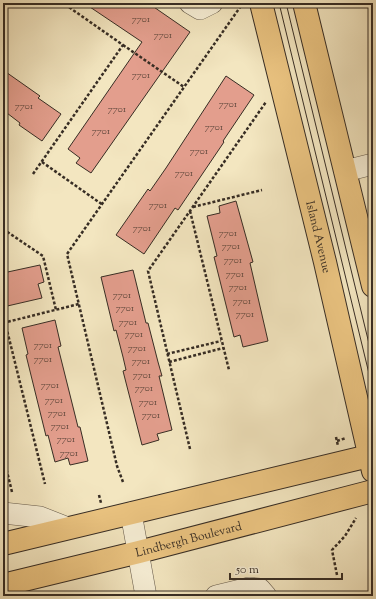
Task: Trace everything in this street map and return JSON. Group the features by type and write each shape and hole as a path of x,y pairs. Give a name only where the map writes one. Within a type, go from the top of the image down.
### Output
{"main road":[{"name":"Island Avenue","path":"261,3 372,460"},
{"path":"304,3 373,286"},
{"path":"3,544 131,513 372,460"},
{"name":"Lindbergh Boulevard","path":"3,585 139,552 373,491"}],"street":[{"path":"190,3 200,9 212,3"},
{"path":"345,171 373,164"},
{"path":"3,513 40,517 68,528"},
{"path":"131,513 146,596"},
{"path":"220,595 249,588 260,589 266,596"}],"path":[{"path":"63,3 184,87"},
{"path":"124,482 117,466 67,254 103,206 243,3"},
{"path":"33,174 122,45"},
{"path":"190,449 148,271 268,99"},
{"path":"42,162 103,206"},
{"path":"192,207 262,190"},
{"path":"190,211 220,341 229,370"},
{"path":"3,229 43,256 56,310"},
{"path":"45,484 4,323 79,304"},
{"path":"167,354 220,341"},
{"path":"169,362 223,348"},
{"path":"336,437 339,448"},
{"path":"337,441 346,438"},
{"path":"3,455 12,492"},
{"path":"337,575 332,550 345,536 356,518"}],"building":[{"path":"84,3 148,3 190,32 91,173 76,163 80,158 68,149 142,42"},
{"path":"3,70 40,96 38,98 61,114 42,141 19,125 20,123 3,110"},
{"path":"226,76 254,95 178,210 175,208 144,254 116,235 148,189 150,191 166,168"},
{"path":"236,201 253,262 250,263 268,341 243,347 240,335 234,337 214,257 217,256 207,216 220,213 219,206"},
{"path":"40,265 44,282 38,284 42,298 3,307 3,273"},
{"path":"133,270 146,323 148,323 162,376 159,376 172,430 157,434 159,440 142,445 123,371 126,370 123,357 116,330 114,331 101,277"},
{"path":"55,320 61,346 58,347 88,461 70,465 68,458 55,462 48,435 46,436 26,355 28,354 22,328"}],"tram line":[{"path":"279,3 373,390"},
{"path":"286,3 373,360"}]}
